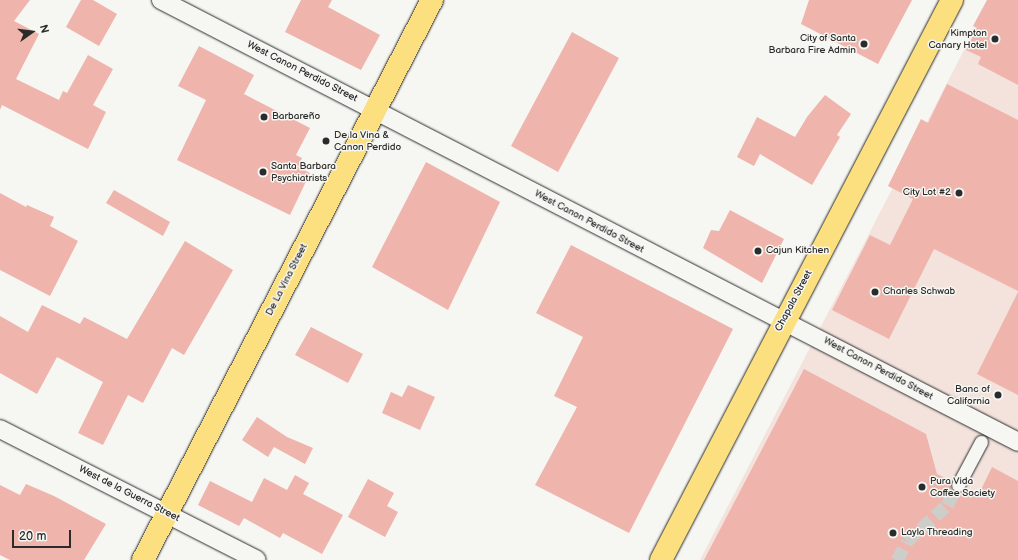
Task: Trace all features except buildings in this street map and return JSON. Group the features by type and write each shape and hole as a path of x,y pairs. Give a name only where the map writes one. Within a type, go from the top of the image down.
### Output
{"main road":[{"name":"De La Vina Street","path":"143,560 432,0"},
{"name":"Chapala Street","path":"661,560 783,322 952,0"}],"street":[{"name":"West Canon Perdido Street","path":"168,2 783,322 1018,442"},
{"name":"West de la Guerra Street","path":"0,429 257,560"},
{"path":"958,485 981,442"}],"shaded area":[{"path":"990,0 1018,0 1018,560 700,560"}],"tunnel":[{"path":"897,560 907,541 947,505 958,485"}],"place":[{"name":"Kimpton Canary Hotel","path":"995,39"},
{"name":"City of Santa Barbara Fire Admin","path":"864,44"},
{"name":"Barbareño","path":"264,117"},
{"name":"De la Vina & Canon Perdido","path":"326,141"},
{"name":"Santa Barbara Psychiatrists","path":"263,172"},
{"name":"City Lot #2","path":"959,193"},
{"name":"Cajun Kitchen","path":"758,251"},
{"name":"Charles Schwab","path":"875,292"},
{"name":"Banc of California","path":"998,395"},
{"name":"Pura Vida Coffee Society","path":"922,487"},
{"name":"Layla Threading","path":"893,533"}]}
